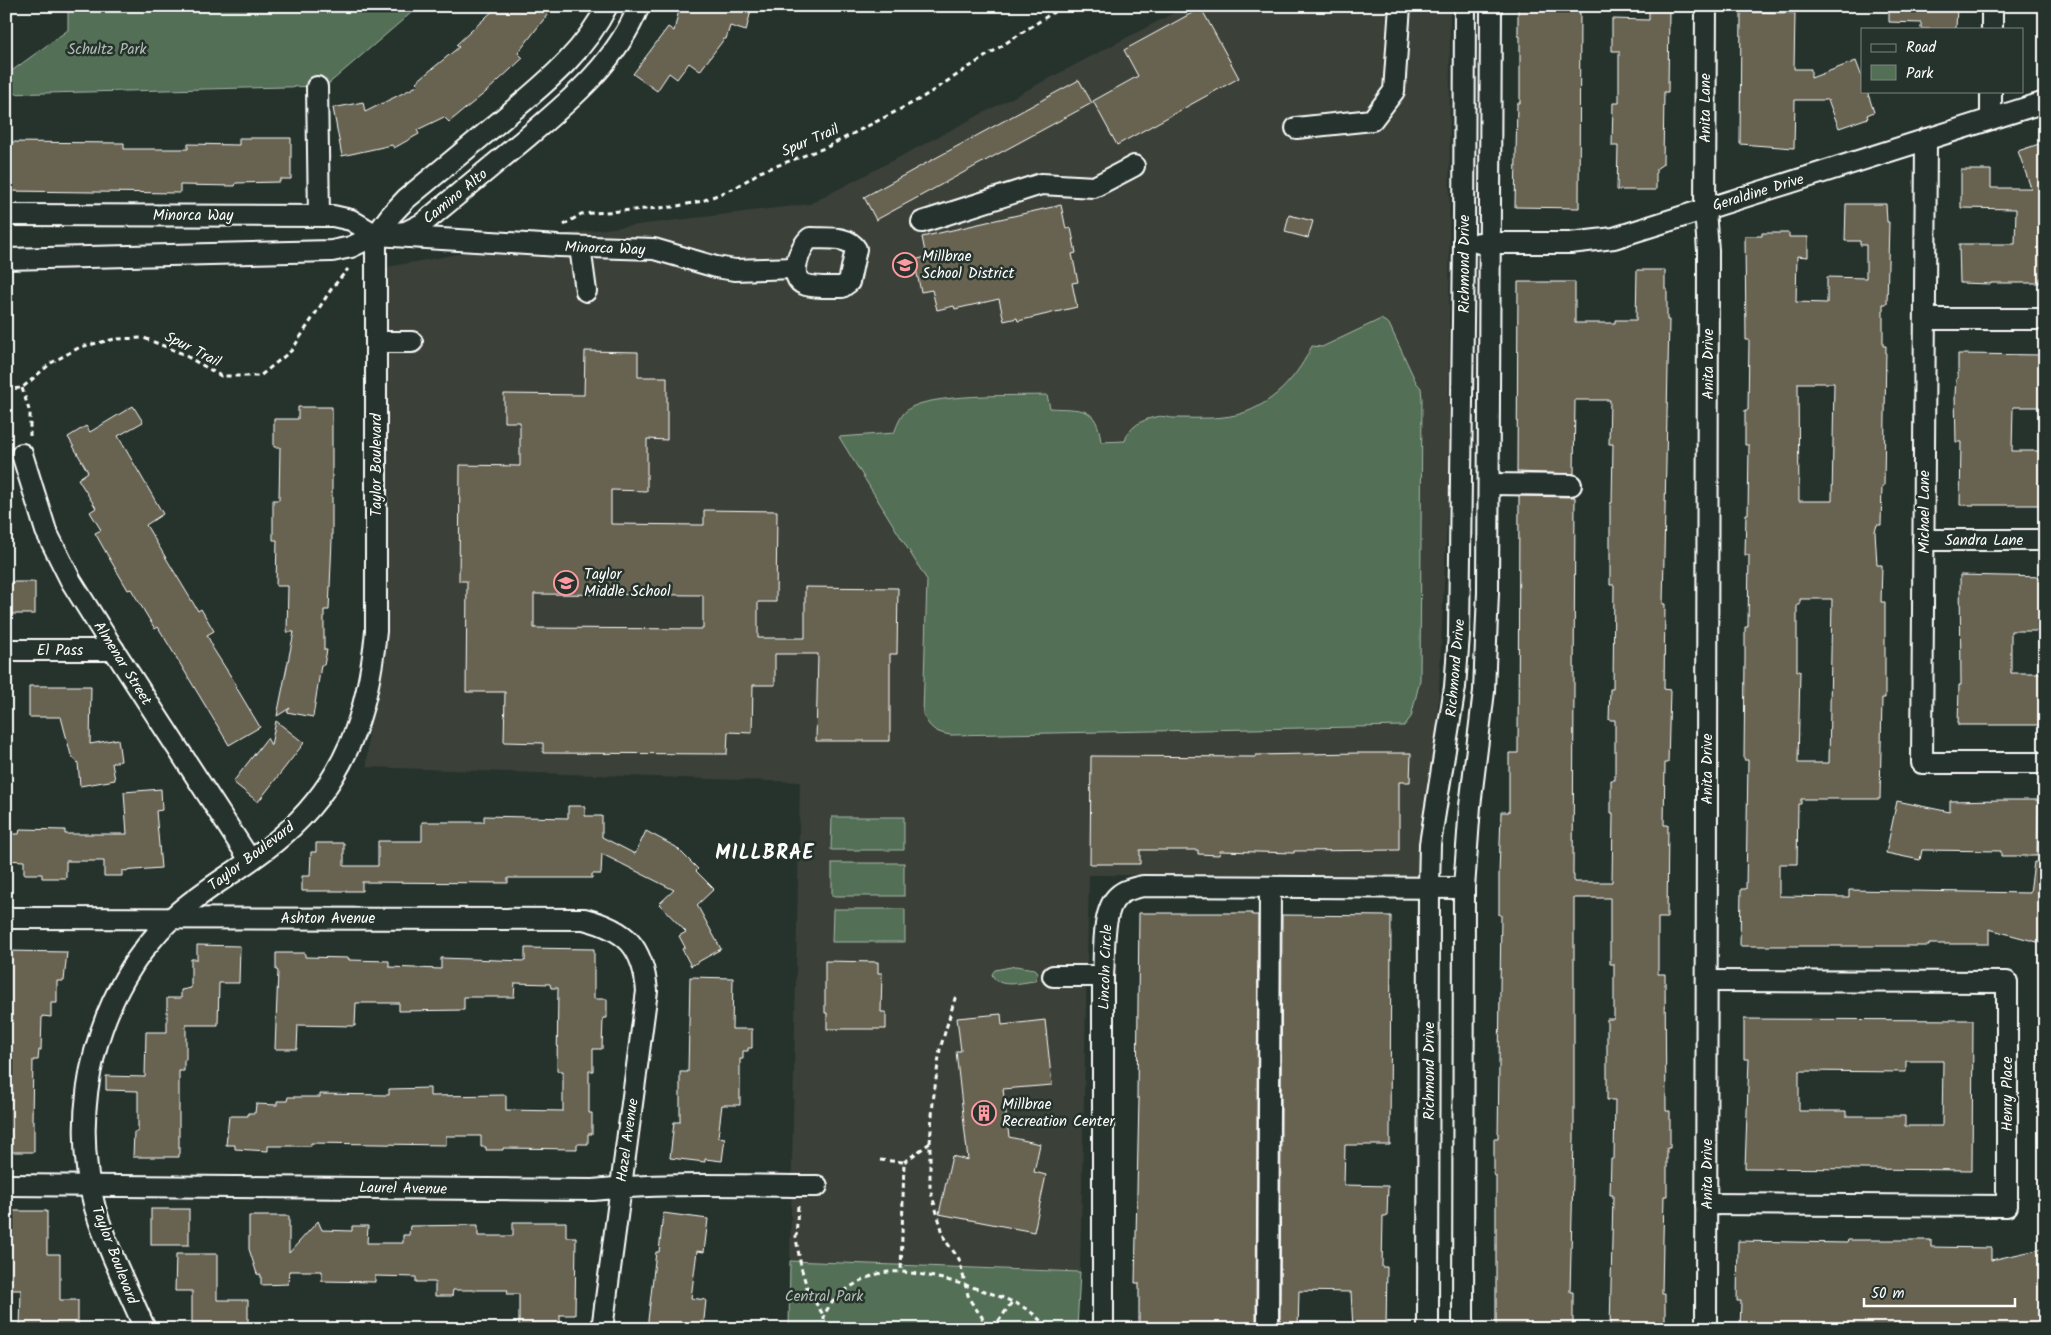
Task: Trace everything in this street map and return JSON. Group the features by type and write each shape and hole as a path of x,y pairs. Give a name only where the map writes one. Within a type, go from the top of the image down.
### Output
{"street":[{"name":"Camino Alto","path":"376,235 406,199 550,79 591,34 608,6"},
{"name":"Camino Alto","path":"376,235 406,232 422,224 570,101 616,52 634,21 640,6"},
{"path":"1296,128 1372,120 1394,91 1400,6"},
{"name":"Richmond Drive","path":"1428,1329 1430,844 1454,696 1459,635 1465,6"},
{"name":"Richmond Drive","path":"1463,1329 1464,888 1486,652 1491,244 1491,6"},
{"name":"Anita Lane","path":"1705,209 1706,6"},
{"path":"1992,6 1992,28"},
{"path":"317,87 319,215"},
{"path":"1991,92 1991,119"},
{"name":"Geraldine Drive","path":"1464,243 1593,242 1614,238 2045,102"},
{"name":"Michael Lane","path":"1926,140 1922,763 2045,763"},
{"path":"922,222 1041,184 1094,187 1134,166"},
{"name":"Anita Drive","path":"1705,209 1708,251 1706,1329"},
{"name":"Minorca Way","path":"6,215 319,215 351,220 376,235 559,246 654,249 716,267 735,270 795,268"},
{"name":"Minorca Way","path":"6,259 332,251 351,247 376,235"},
{"name":"Taylor Boulevard","path":"145,1329 102,1229 90,1185 86,1148 86,1112 90,1072 101,1031 119,990 142,952 172,918 208,889 281,838 309,809 331,781 349,748 362,712 372,671 376,631 376,235"},
{"path":"580,247 586,291"},
{"path":"1925,319 2045,320"},
{"path":"376,342 412,342"},
{"name":"Almenar Street","path":"22,454 46,531 71,581 250,860"},
{"path":"1488,484 1571,485"},
{"name":"Sandra Lane","path":"1924,540 2045,540"},
{"name":"El Pass","path":"6,650 114,650"},
{"name":"Lincoln Circle","path":"1103,1329 1104,976 1108,914 1117,896 1129,889 1143,886 1464,888"},
{"path":"1268,1329 1270,887"},
{"name":"Ashton Avenue","path":"6,918 584,919 606,925 623,936 638,952"},
{"name":"Hazel Avenue","path":"602,1329 647,991 645,972 638,952"},
{"path":"1053,976 1104,976"},
{"name":"Henry Place","path":"1706,1204 2007,1206 2007,982 1707,981"},
{"name":"Laurel Avenue","path":"6,1185 593,1190 620,1187 706,1184 808,1186"}],"path":[{"name":"Spur Trail","path":"559,246 559,233 564,226 581,214 672,207 702,201 734,188 760,172 827,146 920,99 1063,6"},
{"name":"Spur Trail","path":"22,388 51,363 80,347 115,338 144,338 182,353 221,376 260,376 292,350 332,288 351,265"},
{"path":"6,388 22,388 30,413 30,434 22,454"},
{"path":"956,996 940,1048 930,1143 930,1189 945,1240 959,1260 969,1299 982,1317 985,1329"},
{"path":"880,1160 904,1162 930,1143"},
{"path":"902,1272 904,1162"},
{"path":"808,1186 796,1238 808,1291 824,1316"},
{"path":"824,1329 824,1316 845,1290 863,1280 886,1272 902,1272 927,1276 967,1286 1012,1302 1035,1315 1046,1329"},
{"path":"993,1329 1012,1302"}],"shaded area":[{"path":"1187,6 1450,6 1449,479 1430,876 1089,875 1080,1272 790,1261 800,782 367,767 382,268 572,233 810,204"}],"green space":[{"name":"Schultz Park","path":"68,6 419,6 326,86 6,94 6,75 68,30"},
{"path":"1381,319 1389,324 1416,382 1421,388 1422,399 1420,680 1411,717 1404,726 951,735 937,731 928,723 923,714 927,580 839,437 894,433 907,410 933,401 974,396 1047,395 1050,408 1079,410 1091,416 1096,421 1101,442 1125,441 1132,428 1151,418 1160,416 1174,418 1220,417 1238,415 1257,407 1285,385 1300,367 1312,346 1322,347"},
{"path":"832,817 904,817 904,850 831,850"},
{"path":"832,863 904,863 904,896 832,896"},
{"path":"833,909 905,909 905,942 832,942"},
{"path":"1016,966 1035,969 1038,972 1035,981 1005,984 995,979 992,974 995,970"},
{"name":"Central Park","path":"790,1261 1080,1272 1077,1329 789,1329"}],"building":[{"path":"498,6 554,6 518,53 523,58 486,92 449,122 444,117 417,130 419,134 394,148 392,145 342,156 333,108 363,102 365,112 419,85 416,82 459,47 456,45"},
{"path":"680,6 752,6 746,31 730,26 726,39 724,39 700,71 689,63 677,79 669,73 657,91 633,74 668,27 674,31"},
{"path":"1518,6 1580,6 1579,208 1515,207 1517,103 1520,103"},
{"path":"1889,6 1957,6 1956,28 1921,28 1921,23 1889,22"},
{"path":"1201,8 1239,78 1117,145 1093,101 1138,76 1124,50"},
{"path":"1649,10 1669,10 1668,92 1664,92 1663,164 1656,169 1656,190 1617,190 1618,146 1612,146 1613,103 1619,103 1619,51 1612,51 1612,19 1649,20"},
{"path":"1741,12 1795,13 1794,69 1811,69 1811,78 1856,61 1861,74 1861,92 1867,92 1874,112 1867,115 1868,118 1839,128 1828,100 1795,100 1794,148 1740,144"},
{"path":"1079,80 1092,103 876,220 864,197"},
{"path":"239,138 291,138 291,179 280,179 280,182 236,183 235,186 180,185 180,193 6,191 6,142 124,143 124,149 188,149 188,144 239,145"},
{"path":"2045,142 2045,278 2040,278 2040,283 1960,283 1959,244 2015,244 2016,209 1961,208 1961,170 1991,170 1991,188 2031,188 2018,151"},
{"path":"1846,204 1886,204 1887,222 1889,222 1887,304 1883,304 1883,346 1886,346 1884,486 1882,486 1881,525 1877,525 1875,531 1877,565 1882,565 1881,602 1885,602 1885,698 1882,698 1880,799 1801,799 1801,804 1798,804 1797,864 1779,864 1779,896 1849,897 1849,890 2030,893 2034,862 2045,863 2045,930 2041,943 1989,929 1989,944 1929,944 1929,946 1740,946 1741,889 1746,889 1748,760 1744,760 1745,627 1748,627 1749,555 1745,555 1746,514 1748,514 1749,445 1745,445 1745,410 1748,410 1749,340 1746,340 1745,236 1762,236 1762,233 1789,233 1789,237 1808,237 1808,257 1797,256 1796,302 1827,303 1827,277 1866,278 1866,245 1860,245 1860,241 1845,241","holes":["1798,383 1834,383 1832,501 1799,501","1800,599 1832,599 1829,763 1798,763 1800,671 1797,671 1797,605 1800,605"]},
{"path":"1061,205 1066,229 1071,228 1076,253 1072,254 1078,282 1072,283 1077,307 1018,321 1017,318 1004,321 999,299 955,309 954,306 937,310 932,290 921,292 914,260 926,257 922,237"},
{"path":"1289,215 1313,221 1308,238 1285,232"},
{"path":"1637,270 1665,270 1667,320 1669,320 1663,604 1665,604 1664,689 1670,690 1668,763 1665,763 1664,825 1668,825 1667,918 1658,918 1658,974 1665,974 1666,1111 1670,1111 1670,1148 1667,1148 1667,1196 1664,1196 1663,1239 1662,1294 1665,1294 1665,1329 1610,1329 1613,1195 1610,1195 1611,1159 1614,1159 1615,1100 1607,1100 1607,1019 1614,1019 1614,964 1610,964 1610,898 1574,898 1574,1138 1570,1292 1573,1292 1573,1329 1496,1329 1496,1176 1494,1175 1494,1138 1498,1138 1501,915 1499,915 1499,875 1501,812 1509,812 1509,753 1518,753 1519,496 1575,497 1574,882 1612,882 1613,813 1611,813 1611,780 1615,780 1615,720 1609,720 1610,689 1613,689 1614,585 1610,585 1610,503 1612,503 1613,444 1609,444 1610,400 1575,400 1574,474 1517,472 1518,282 1575,282 1575,323 1615,323 1615,320 1636,320"},
{"path":"585,351 638,352 638,377 667,377 667,440 647,439 647,491 611,490 611,524 704,525 704,510 777,511 776,602 758,602 758,638 805,638 805,587 898,588 897,654 890,654 890,741 816,741 818,654 775,654 775,685 753,685 752,733 728,732 727,754 543,753 543,743 504,742 505,692 466,692 467,581 459,581 460,465 520,466 520,422 504,422 504,394 584,395","holes":["534,594 703,595 703,629 534,628"]},
{"path":"1958,354 2045,355 2045,407 2013,407 2012,451 2045,451 2045,505 1960,505 1961,442 1956,442 1955,395 1956,379 1958,378"},
{"path":"133,406 143,422 118,436 163,514 146,525 198,611 201,609 214,631 207,635 212,647 260,727 229,745 158,627 155,629 131,589 128,590 108,556 95,533 101,530 90,512 96,508 78,479 88,472 68,437 86,426 90,432"},
{"path":"298,407 332,407 332,540 329,610 324,610 324,650 327,650 324,665 321,665 313,717 287,712 290,708 277,716 294,632 287,632 288,586 276,586 277,540 273,540 273,500 279,500 280,447 274,447 274,419 298,419"},
{"path":"1960,575 2045,577 2045,631 2011,631 2011,673 2045,673 2045,725 1958,725 1959,685 1961,685"},
{"path":"6,582 35,582 35,614 6,614"},
{"path":"29,686 91,686 90,744 118,739 121,761 112,763 115,780 80,786 78,763 71,755 61,717 29,717"},
{"path":"276,721 304,743 258,802 233,782 267,738 271,745"},
{"path":"1411,753 1410,782 1399,782 1399,850 1294,851 1294,853 1220,851 1219,855 1198,854 1198,850 1140,850 1140,864 1090,864 1091,756 1256,757 1256,755"},
{"path":"161,789 162,810 156,811 161,868 122,871 122,876 104,876 104,861 66,861 66,878 42,878 42,874 24,874 24,861 6,860 6,834 19,834 20,829 65,830 65,834 127,834 124,792"},
{"path":"2038,800 2037,856 2001,856 2001,851 1922,850 1920,860 1886,853 1897,801 1950,812 1950,801"},
{"path":"568,806 585,806 585,816 602,816 602,837 635,854 646,831 676,847 698,869 696,871 714,889 697,905 721,949 691,966 682,949 685,947 679,936 686,932 659,904 674,890 602,854 601,874 592,874 592,878 508,878 508,883 362,882 362,891 302,891 302,876 310,876 311,852 316,852 316,843 344,843 344,866 378,866 378,841 422,841 422,822 484,822 484,816 568,818"},
{"path":"1139,913 1252,913 1252,915 1258,915 1256,1329 1139,1329 1139,1283 1135,1283 1139,1098 1137,1098"},
{"path":"1282,915 1391,916 1390,1145 1345,1145 1344,1185 1388,1186 1387,1216 1383,1216 1382,1267 1387,1267 1386,1329 1353,1329 1351,1292 1299,1291 1298,1329 1280,1329"},
{"path":"197,945 240,946 239,983 219,983 218,1025 186,1025 186,1060 184,1060 184,1071 179,1071 179,1157 133,1157 134,1132 138,1132 138,1091 106,1090 106,1076 145,1077 146,1032 167,1032 167,998 181,998 181,990 191,988 191,959 197,959"},
{"path":"525,948 594,949 594,999 607,999 607,1018 603,1018 602,1049 593,1049 593,1071 589,1071 589,1113 592,1113 592,1134 588,1134 588,1144 577,1144 577,1149 503,1148 503,1150 486,1150 486,1147 481,1147 481,1136 446,1136 446,1145 311,1143 311,1146 268,1146 268,1151 235,1149 235,1145 226,1145 229,1116 248,1116 248,1113 255,1113 256,1104 277,1105 277,1101 287,1101 288,1097 320,1097 320,1094 389,1095 389,1089 430,1088 430,1096 506,1095 506,1110 563,1111 563,1071 557,1071 558,988 551,988 550,984 515,983 514,997 464,997 464,1010 399,1011 399,1003 356,1003 355,1026 298,1025 297,1049 275,1049 278,971 276,970 276,953 305,953 305,957 389,961 389,967 441,969 441,958 525,961"},
{"path":"6,951 67,952 64,981 57,981 57,1003 51,1003 51,1017 42,1016 41,1050 39,1050 38,1060 33,1060 32,1120 34,1120 34,1152 6,1152"},
{"path":"825,961 878,962 878,973 882,973 881,1012 886,1012 886,1029 827,1029 827,1013 825,1013"},
{"path":"690,977 733,978 732,1029 752,1029 752,1048 748,1048 748,1051 743,1051 743,1059 740,1059 740,1105 722,1105 718,1137 725,1138 722,1161 705,1159 705,1162 670,1158 674,1122 680,1122 680,1072 688,1072"},
{"name":"Millbrae Recreation Center","path":"1001,1014 1002,1025 1045,1020 1052,1085 1003,1089 1009,1137 1040,1144 1034,1172 1046,1175 1034,1232 939,1214 952,1156 968,1160 956,1051 961,1051 957,1018"},
{"path":"1744,1019 1973,1020 1972,1170 1745,1168 1749,1059 1744,1059","holes":["1906,1061 1943,1061 1942,1126 1905,1126 1905,1116 1846,1116 1846,1111 1799,1111 1799,1071 1906,1072"]},
{"path":"151,1209 189,1209 189,1245 151,1245"},
{"path":"6,1211 47,1211 47,1254 60,1254 60,1300 78,1300 78,1329 20,1329 21,1290 9,1290 9,1248 6,1248"},
{"path":"663,1213 708,1219 704,1252 697,1251 691,1298 706,1300 703,1329 647,1329 656,1252 659,1252"},
{"path":"249,1216 289,1216 289,1253 318,1221 322,1230 352,1231 352,1226 368,1226 367,1243 403,1243 403,1235 409,1235 410,1226 478,1225 478,1236 513,1236 513,1222 566,1222 566,1237 576,1237 575,1315 560,1315 560,1329 519,1329 519,1294 507,1294 508,1290 453,1290 452,1296 435,1296 435,1282 416,1282 416,1277 375,1276 375,1282 322,1281 322,1271 289,1271 288,1284 261,1285 261,1275 257,1274 249,1249"},
{"path":"1848,1240 1931,1240 1931,1247 1991,1248 1991,1260 2042,1249 2045,1263 2045,1329 1740,1329 1741,1301 1737,1301 1738,1241 1847,1243"},
{"path":"176,1254 217,1254 217,1300 248,1300 248,1329 192,1329 192,1291 175,1291"}],"place":[{"name":"Millbrae School District","path":"905,265"},
{"name":"Taylor Middle School","path":"566,583"},
{"name":"Millbrae Recreation Center","path":"984,1113"}],"district":[{"name":"MILLBRAE","path":"765,852"}]}
